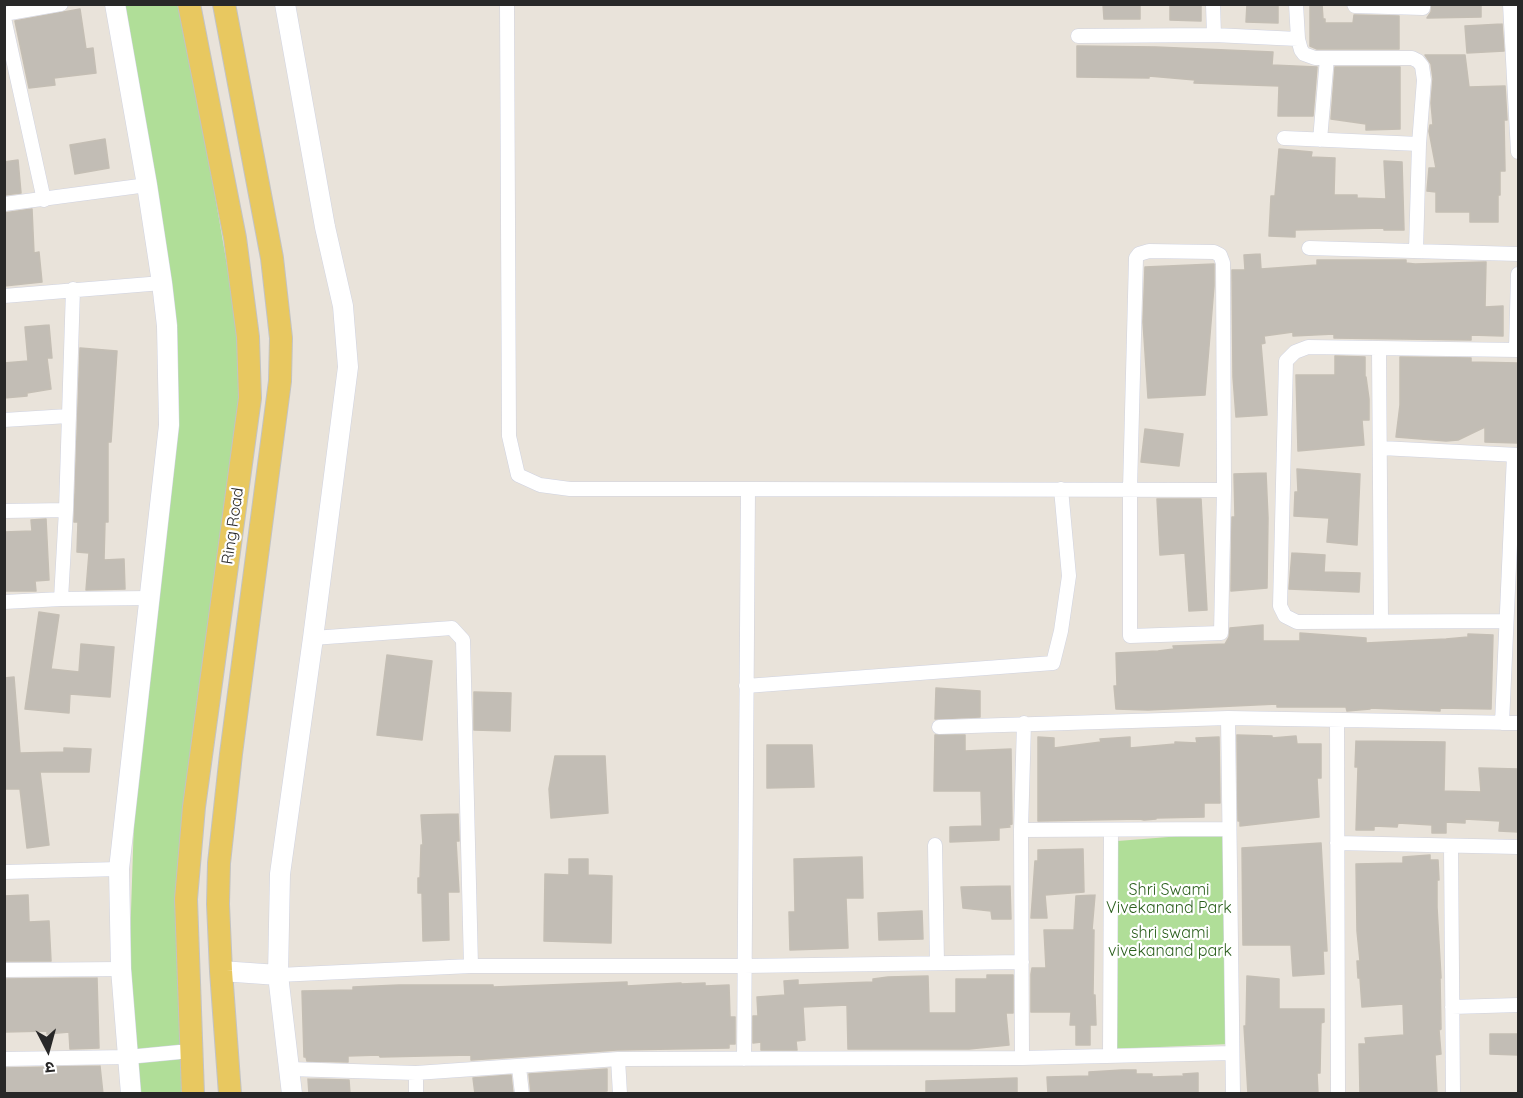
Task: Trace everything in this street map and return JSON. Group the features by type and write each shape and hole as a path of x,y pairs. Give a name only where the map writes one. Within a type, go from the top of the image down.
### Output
{"main road":[{"name":"Ring Road","path":"189,4 235,238 248,337 250,398 194,807 186,898 193,1094"},
{"name":"Ring Road","path":"224,4 272,258 282,338 280,381 219,863 221,971 230,1094"}],"street":[{"path":"44,200 4,16 61,4"},
{"path":"115,4 162,283 167,326 170,424 119,869 121,969 131,1094"},
{"path":"285,4 325,227 343,306 348,367 280,874 278,975 292,1094"},
{"path":"507,4 509,436 518,475 540,485 570,489 1224,490"},
{"path":"1213,4 1214,35"},
{"path":"1296,4 1298,39 1304,54 1315,58 1412,58 1422,66 1424,80 1419,144 1416,251"},
{"path":"1354,4 1354,6 1423,8 1423,4"},
{"path":"1510,4 1518,152"},
{"path":"1078,36 1214,35 1298,39"},
{"path":"1320,140 1327,58"},
{"path":"1284,138 1419,144"},
{"path":"4,204 147,185"},
{"path":"1309,248 1518,254"},
{"path":"1149,250 1214,252 1220,255 1222,263 1224,490 1221,633 1130,636 1130,489 1136,258 1139,254 1149,250"},
{"path":"1505,621 1297,622 1285,615 1280,606 1286,361 1295,352 1308,347 1517,350 1518,274"},
{"path":"4,296 162,283"},
{"path":"61,599 73,289"},
{"path":"1379,349 1381,621"},
{"path":"4,420 68,416"},
{"path":"1381,448 1516,455 1505,621 1502,723"},
{"path":"744,1059 748,489"},
{"path":"747,686 1053,663 1061,632 1069,576 1061,489"},
{"path":"4,511 66,510"},
{"path":"4,602 150,598"},
{"path":"313,638 452,628 463,640 471,966"},
{"path":"939,726 1228,718 1518,723"},
{"path":"1228,718 1233,1094"},
{"path":"1336,720 1338,1094"},
{"path":"1022,1058 1021,830 1024,723"},
{"path":"1021,830 1229,829"},
{"path":"1110,1056 1111,830"},
{"path":"1337,843 1518,847"},
{"path":"935,845 937,963"},
{"path":"1451,846 1453,1094"},
{"path":"4,872 119,869"},
{"path":"221,971 278,975 471,966 744,966 1022,962"},
{"path":"4,970 121,969"},
{"path":"1452,1007 1518,1005"},
{"path":"4,1059 128,1057 190,1051"},
{"path":"289,1069 416,1073 618,1059 1022,1058 1232,1053"},
{"path":"618,1059 620,1094"},
{"path":"519,1067 522,1094"},
{"path":"416,1073 416,1094"}],"green space":[{"path":"122,5 182,5 250,398 186,923 196,1093 125,1093 136,760 176,319"},
{"name":"shri swami vivekanand park","path":"1232,832 1229,1044 1113,1049 1105,842"}],"building":[{"path":"1103,4 1140,4 1140,19 1104,19"},
{"path":"1170,4 1201,4 1201,21 1170,20"},
{"path":"1247,4 1278,4 1278,23 1246,22"},
{"path":"1310,4 1322,4 1325,23 1353,23 1354,15 1399,16 1399,49 1317,49 1310,46"},
{"path":"1432,4 1481,4 1481,17 1427,18"},
{"path":"80,9 86,49 93,48 96,73 54,78 55,85 29,88 15,21"},
{"path":"1502,24 1504,51 1467,53 1465,26"},
{"path":"1077,46 1273,52 1272,65 1317,67 1313,116 1278,116 1279,86 1194,83 1195,80 1149,76 1149,78 1077,77"},
{"path":"1425,55 1465,55 1469,87 1505,86 1507,120 1504,120 1505,171 1500,171 1498,222 1470,222 1470,212 1436,212 1436,192 1427,191 1429,168 1436,168 1429,131 1430,125 1433,125 1431,103 1433,79 1431,64"},
{"path":"1335,67 1400,67 1400,129 1366,130 1366,124 1331,119"},
{"path":"105,139 109,168 75,174 70,145"},
{"path":"1279,149 1312,152 1311,157 1335,158 1334,195 1357,195 1357,198 1386,199 1384,161 1402,162 1404,230 1384,230 1384,228 1295,230 1295,237 1269,236 1271,196 1275,196"},
{"path":"18,160 21,193 4,195 4,162"},
{"path":"32,209 34,253 39,252 42,282 4,286 4,213"},
{"path":"1260,254 1261,269 1317,265 1317,260 1406,260 1406,263 1415,264 1486,262 1485,307 1503,306 1503,336 1471,335 1471,340 1334,338 1334,334 1293,336 1293,332 1264,336 1265,343 1261,344 1267,415 1236,417 1233,377 1232,270 1245,270 1244,255"},
{"path":"1214,264 1205,395 1148,398 1143,322 1145,267"},
{"path":"49,325 52,358 47,358 51,389 27,393 27,396 4,398 4,363 28,361 25,327"},
{"path":"80,348 117,351 111,442 108,442 108,522 105,522 104,560 124,559 125,589 86,590 89,553 77,552 78,522 74,522"},
{"path":"1335,356 1365,357 1369,420 1362,420 1364,445 1298,451 1296,375 1335,375"},
{"path":"1400,357 1471,358 1471,362 1518,363 1518,443 1485,442 1485,427 1458,440 1396,437 1400,405"},
{"path":"1145,429 1183,434 1179,466 1141,462"},
{"path":"1297,469 1360,474 1357,545 1327,542 1329,518 1294,516 1295,492 1298,492"},
{"path":"1266,473 1267,588 1231,591 1232,517 1235,517 1234,474"},
{"path":"1157,499 1201,499 1207,610 1189,611 1185,553 1160,555"},
{"path":"46,519 49,580 35,581 36,591 4,591 4,532 32,531 31,520"},
{"path":"1292,553 1325,555 1324,572 1360,573 1359,592 1289,589"},
{"path":"39,612 59,615 51,669 79,672 81,644 114,647 110,697 70,694 69,713 25,709"},
{"path":"1263,625 1263,641 1300,641 1300,633 1366,638 1366,643 1446,639 1468,637 1468,634 1493,635 1491,709 1440,708 1440,711 1370,708 1347,711 1346,707 1277,707 1277,704 1148,710 1116,709 1114,686 1117,686 1116,653 1174,649 1173,646 1225,644 1230,628"},
{"path":"387,655 432,661 422,740 377,735"},
{"path":"14,677 20,753 64,752 64,748 91,749 89,772 40,772 49,845 27,848 20,789 4,789 4,678"},
{"path":"936,688 980,691 980,717 935,719"},
{"path":"474,692 511,693 510,731 474,730"},
{"path":"935,735 965,735 965,751 1011,749 1012,824 1009,825 1010,827 999,828 999,840 950,842 950,827 982,826 981,791 934,791"},
{"path":"1237,735 1272,736 1272,738 1296,736 1297,744 1321,744 1321,778 1317,778 1319,817 1240,826 1240,821 1238,821"},
{"path":"1038,737 1054,738 1054,748 1101,742 1100,739 1130,737 1130,748 1175,744 1175,742 1197,743 1196,738 1219,737 1220,803 1204,803 1204,817 1038,821"},
{"path":"1356,741 1445,742 1444,791 1481,792 1479,768 1518,769 1518,832 1499,831 1500,821 1465,819 1465,823 1446,822 1446,833 1432,833 1432,825 1398,823 1397,827 1374,826 1374,830 1356,830 1358,767 1355,767"},
{"path":"767,745 812,745 814,787 767,788"},
{"path":"555,756 605,756 608,813 551,818 549,789"},
{"path":"458,814 459,841 456,841 459,892 448,892 449,940 423,941 422,893 418,893 421,845 423,845 421,815"},
{"path":"1321,843 1327,951 1323,951 1324,974 1293,976 1291,945 1243,945 1242,848"},
{"path":"1083,849 1084,892 1045,895 1047,918 1031,918 1035,861 1038,861 1038,850"},
{"path":"1430,855 1430,860 1438,860 1439,880 1437,880 1437,907 1441,978 1441,1029 1439,1030 1441,1054 1435,1055 1437,1094 1360,1094 1359,1044 1366,1044 1365,1038 1404,1035 1403,1004 1362,1007 1357,961 1360,961 1356,864 1403,863 1403,857"},
{"path":"862,857 863,898 846,898 848,948 790,950 789,912 795,912 794,859"},
{"path":"569,859 588,859 588,875 612,876 611,943 544,941 545,874 569,875"},
{"path":"1010,886 1011,919 992,919 991,911 963,908 961,887"},
{"path":"28,895 29,922 49,921 51,961 4,961 4,896"},
{"path":"1095,895 1092,930 1094,930 1093,995 1095,995 1096,1025 1090,1025 1090,1045 1076,1045 1076,1025 1070,1025 1071,1012 1031,1012 1031,974 1032,968 1046,968 1044,930 1074,930 1076,896"},
{"path":"922,911 923,939 879,940 878,913"},
{"path":"987,975 1013,975 1013,1013 1006,1013 1009,1045 969,1049 848,1049 847,1005 803,1007 805,1040 796,1041 797,1050 761,1050 761,1042 753,1043 753,1016 758,1016 757,997 785,995 784,981 798,980 798,985 873,982 873,979 888,977 928,976 929,1013 956,1013 956,979 987,979"},
{"path":"1247,976 1279,979 1279,1009 1324,1009 1324,1022 1321,1023 1320,1073 1317,1073 1318,1094 1248,1094 1244,1026 1246,1026"},
{"path":"97,978 99,1048 70,1049 69,1032 47,1034 47,1031 5,1032 4,979"},
{"path":"627,982 627,986 681,983 705,983 705,986 729,985 730,1017 735,1017 735,1044 729,1044 729,1048 617,1050 471,1060 471,1055 348,1056 348,1062 307,1061 304,1057 302,991 353,990 353,987 399,985 493,985 493,987"},
{"path":"1490,1034 1518,1034 1518,1055 1490,1054"},
{"path":"100,1066 103,1094 4,1094 4,1068"},
{"path":"607,1069 607,1091 581,1094 531,1094 529,1074"},
{"path":"1136,1070 1136,1074 1152,1074 1152,1077 1198,1073 1198,1094 1048,1094 1047,1077 1089,1076 1089,1072"},
{"path":"511,1075 513,1094 475,1094 473,1078"},
{"path":"1017,1078 1017,1094 926,1094 926,1081"},
{"path":"308,1079 349,1080 350,1094 309,1094"}],"park label":[{"name":"Shri Swami Vivekanand Park","path":"1169,899"}]}
